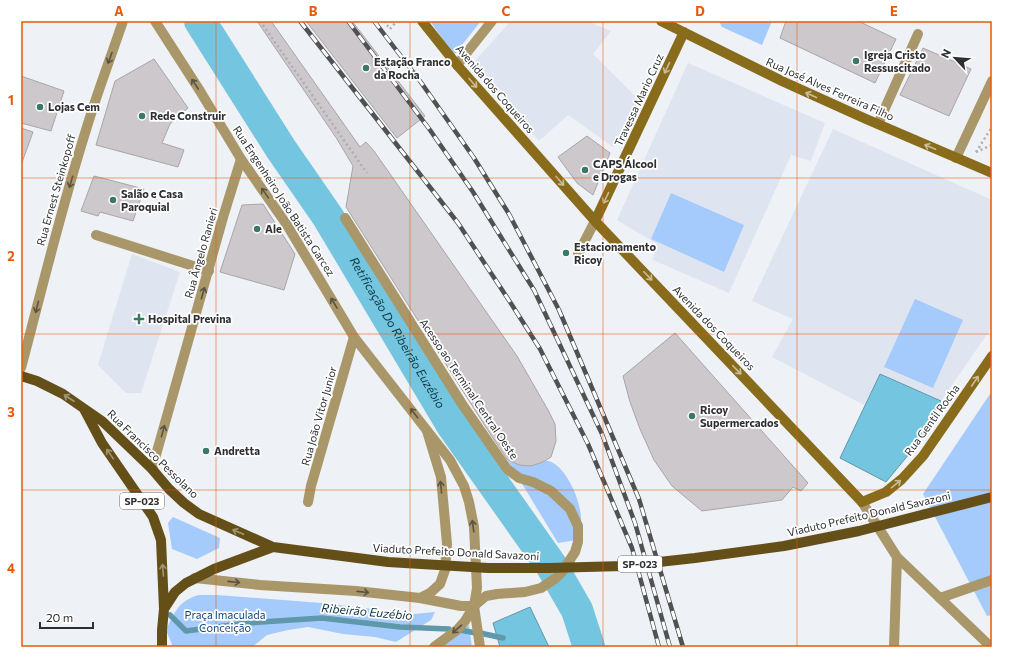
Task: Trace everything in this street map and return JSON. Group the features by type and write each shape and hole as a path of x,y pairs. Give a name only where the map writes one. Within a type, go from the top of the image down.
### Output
{"main road":[{"name":"Avenida dos Coqueiros","path":"422,21 457,65 596,221 862,502"},
{"name":"Rua José Alves Ferreira Filho","path":"661,21 763,73 992,173"},
{"name":"Travessa Mario Cruz","path":"596,221 684,32"},
{"name":"Rua Gentil Rocha","path":"862,502 886,492 902,479 923,456 992,356"},
{"name":"Rua Francisco Pessolano","path":"21,376 37,381 63,394 102,421 152,469 169,489 199,514 277,548"},
{"name":"Rua Francisco Pessolano","path":"82,406 102,443 153,517 161,540 164,609"},
{"name":"Viaduto Prefeito Donald Savazoni","path":"277,548 388,562 488,568 623,566 784,546 859,531 992,497"},
{"name":"SP-023","path":"162,647 164,609 175,592 186,583 214,569 277,548"}],"street":[{"name":"Rua Ernest Steinkopoff","path":"21,368 85,131 123,21"},
{"name":"Rua Engenheiro João Batista Garcez","path":"155,21 241,159 287,225 354,337 450,460 464,486 474,527 477,588 474,606 480,647"},
{"path":"457,65 492,21"},
{"path":"878,124 918,34"},
{"path":"956,158 992,81"},
{"name":"Rua Ângelo Ranieri","path":"152,469 241,159"},
{"name":"Acesso ao Terminal Central Oeste","path":"345,218 462,404 507,468 519,478 533,482 551,491 570,509 578,526 578,542 575,552 568,564 556,578 541,588 525,592 486,596 474,606"},
{"path":"578,254 596,221"},
{"path":"96,235 209,271"},
{"name":"Rua João Vitor Junior","path":"308,502 311,486 354,337"},
{"name":"Rua Engenheiro João Batista Garcez","path":"420,598 430,593 440,584 445,570 447,544 441,477 426,429"},
{"name":"Avenida dos Coqueiros","path":"862,502 897,557 989,645"},
{"path":"894,647 897,557"},
{"path":"195,578 260,585 356,591 420,598 461,606 474,606 465,622 434,647"},
{"path":"940,598 992,580"}],"path":[{"path":"260,21 366,173"},
{"path":"384,21 390,29 396,22 395,21"},
{"path":"992,127 975,152 992,145"}],"shaded area":[{"path":"511,21 587,21 611,31 593,54 638,99 613,147 568,115 539,141 474,62"},
{"path":"688,63 825,123 811,161 791,155 729,293 653,260 657,244 617,220"},
{"path":"833,129 992,200 992,327 941,401 880,374 864,405 772,357 793,319 752,301"},
{"name":"Hospital Previna","path":"132,254 180,272 141,393 126,393 98,365"},
{"path":"880,374 941,401 914,448 886,482 840,458"},
{"path":"530,607 549,647 500,647 493,623"}],"green space":[{"path":"430,21 481,21 454,55"},
{"path":"719,21 772,21 762,45 722,27"},
{"path":"671,193 744,225 724,272 651,239"},
{"path":"915,299 963,320 933,388 884,367"},
{"path":"992,391 992,615 987,616 923,494"},
{"path":"507,459 549,461 562,470 572,486 581,514 577,540 558,543"},
{"path":"173,517 220,538 219,548 197,559 172,549 168,523"},
{"name":"Praça Imaculada Conceição","path":"199,595 322,603 414,614 435,612 431,620 396,642 375,637 343,634 308,627 267,635 252,647 173,647 166,630 172,618 182,604 192,597"},
{"path":"469,625 472,647 438,647 445,640"}],"building":[{"path":"257,21 271,21 360,147 366,142 374,151 517,356 555,424 556,441 551,457 543,462 531,466 519,465 507,459 346,207 353,166 337,139"},
{"name":"Estação Franco da Rocha","path":"306,21 352,21 425,116 397,138"},
{"name":"Igreja Cristo Ressuscitado","path":"786,21 858,21 896,39 875,83 780,38"},
{"path":"923,48 971,69 949,116 900,95"},
{"name":"Rede Construir","path":"154,59 188,108 170,124 162,143 184,150 178,167 96,145 115,81"},
{"name":"Lojas Cem","path":"21,76 64,91 51,131 21,123"},
{"path":"21,128 33,132 21,165"},
{"name":"CAPS Álcool e Drogas","path":"587,136 610,153 593,195 577,183 558,157"},
{"name":"Salão e Casa Paroquial","path":"94,176 144,189 133,221 100,212 98,216 81,211"},
{"name":"Ale","path":"263,204 295,254 284,290 220,272 242,205"},
{"name":"Ricoy Supermercados","path":"675,333 808,483 801,491 793,487 782,500 702,511 672,486 654,460 640,429 630,402 623,376"}],"waterway":[{"name":"Retificação Do Ribeirão Euzébio","path":"200,21 281,149 328,217 452,425 551,565 577,610 589,647"},
{"name":"Ribeirão Euzébio","path":"170,615 186,631 247,623 322,618 400,627 449,629"},
{"name":"Ribeirão Euzébio","path":"460,630 476,633"},
{"name":"Ribeirão Euzébio","path":"480,633 503,638"}],"railway":[{"path":"300,21 458,223 540,349 588,444 632,548 659,647"},
{"path":"348,21 430,130 473,192 534,290 602,434 635,523 670,647"},
{"path":"374,21 420,81 474,158 509,214 559,310 639,499 683,647"}],"place":[{"name":"Igreja Cristo Ressuscitado","path":"856,61"},
{"name":"Estação Franco da Rocha","path":"366,68"},
{"name":"Lojas Cem","path":"40,107"},
{"name":"Rede Construir","path":"142,116"},
{"name":"CAPS Álcool e Drogas","path":"585,170"},
{"name":"Salão e Casa Paroquial","path":"113,200"},
{"name":"Ale","path":"257,229"},
{"name":"Estacionamento Ricoy","path":"566,253"},
{"name":"Hospital Previna","path":"139,319"},
{"name":"Ricoy Supermercados","path":"692,416"},
{"name":"Andretta","path":"206,451"}]}
